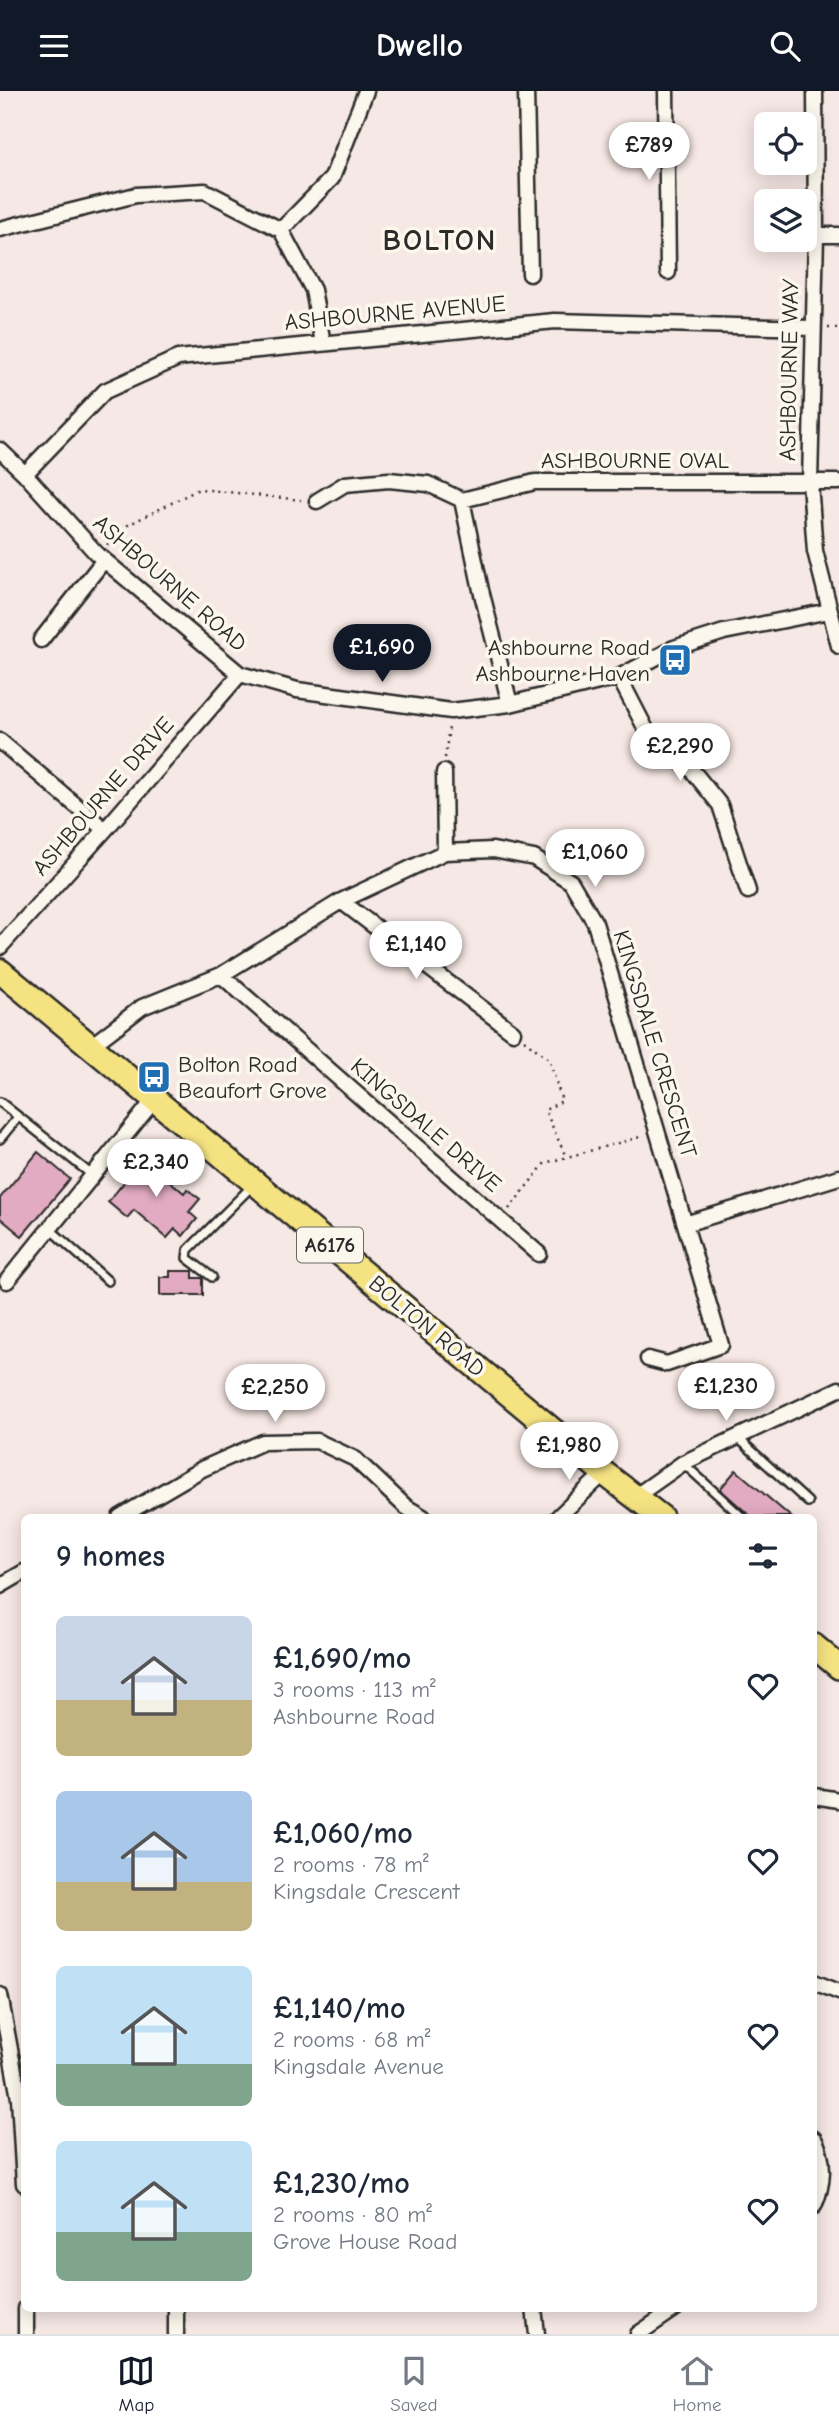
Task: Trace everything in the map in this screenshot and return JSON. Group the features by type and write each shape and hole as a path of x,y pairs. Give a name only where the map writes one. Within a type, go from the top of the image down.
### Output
{"main road":[{"name":"BOLTON ROAD","path":"0,971 604,1473 657,1514"},
{"path":"817,1649 839,1667"}],"street":[{"path":"281,230 332,178 366,91"},
{"path":"526,91 530,274"},
{"path":"666,91 668,272"},
{"name":"ASHBOURNE WAY","path":"815,91 816,189"},
{"path":"0,229 136,195 205,191 281,230 313,291 323,342"},
{"path":"817,235 839,235"},
{"name":"ASHBOURNE WAY","path":"815,252 810,483 814,551 839,646"},
{"name":"ASHBOURNE AVENUE","path":"25,474 105,391 178,358 555,321 812,328"},
{"name":"ASHBOURNE ROAD","path":"0,450 101,557 240,674 297,690 451,711 510,704 619,677 674,648 724,632 829,611"},
{"path":"317,501 345,484 388,480 428,484 462,499 481,590 510,704"},
{"name":"ASHBOURNE OVAL","path":"462,499 535,482 839,482"},
{"path":"41,640 101,557"},
{"name":"ASHBOURNE DRIVE","path":"0,947 240,674"},
{"path":"619,677 652,741 691,769 720,805 748,891"},
{"path":"0,741 105,830"},
{"path":"444,772 445,852"},
{"name":"KINGSDALE CRESCENT","path":"91,1046 142,1007 221,975 341,901 445,852 493,851 534,858 572,882 595,923 721,1345 667,1364 648,1359"},
{"path":"341,901 513,1032"},
{"name":"KINGSDALE DRIVE","path":"221,975 539,1254"},
{"path":"7,1281 155,1100"},
{"path":"685,1224 839,1177"},
{"path":"636,1496 682,1463 839,1389"},
{"path":"125,1514 202,1469 263,1442 317,1441 355,1459 418,1514"},
{"path":"561,1514 604,1473"},
{"path":"0,1586 21,1574"},
{"path":"817,1796 839,1800"},
{"path":"817,1983 839,1992"},
{"path":"0,1995 21,2090"},
{"path":"817,2149 822,2163 821,2184 817,2197"},
{"path":"26,2312 26,2334"},
{"path":"176,2312 176,2334"},
{"path":"534,2312 537,2334"},
{"path":"638,2334 670,2312"}],"lane":[{"path":"0,1102 92,1175"},
{"path":"0,1139 18,1117"},
{"path":"212,1277 187,1258 188,1250 254,1183"},
{"path":"49,1229 108,1281"},
{"path":"737,1437 808,1502"},
{"path":"682,1463 739,1514"}],"path":[{"path":"101,557 128,525 200,489 317,501"},
{"path":"444,772 451,711"},
{"path":"513,1032 550,1059 562,1101 545,1109 566,1157"},
{"path":"500,1220 545,1163 658,1133"}],"building":[{"path":"38,1152 70,1179 22,1236 0,1218 0,1198"},
{"path":"154,1156 167,1167 161,1174 184,1193 187,1189 200,1199 189,1212 197,1219 183,1236 175,1229 167,1238 134,1210 127,1218 108,1202 141,1161 147,1166"},
{"path":"170,1271 193,1271 193,1278 203,1278 203,1295 160,1295 160,1277 170,1277"},
{"path":"736,1470 787,1514 748,1514 720,1489"}],"place":[{"name":"Ashbourne Road Ashbourne Haven","path":"675,660"},
{"name":"Bolton Road Beaufort Grove","path":"154,1077"}],"district":[{"name":"BOLTON","path":"440,240"}]}
